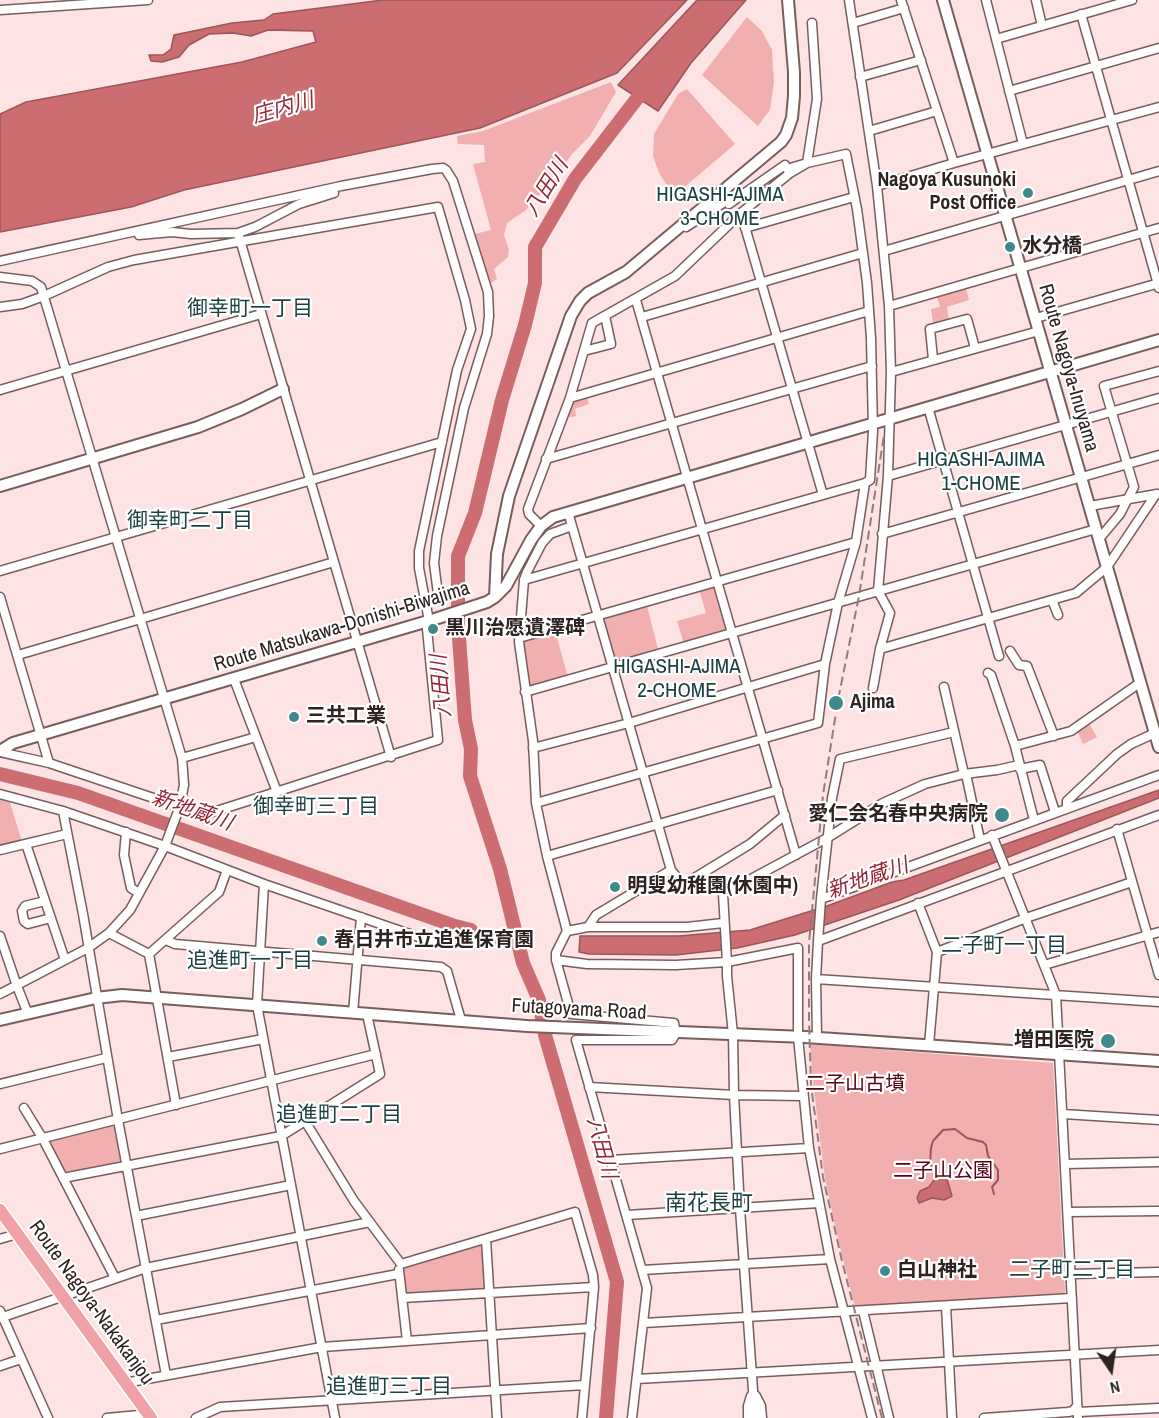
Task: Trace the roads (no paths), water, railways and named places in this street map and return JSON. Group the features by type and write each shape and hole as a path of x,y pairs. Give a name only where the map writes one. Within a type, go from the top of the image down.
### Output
{"main road":[{"name":"Route Matsukawa-Donishi-Biwajima","path":"0,751 13,743 432,620 491,599 497,554 509,496 571,316 580,301 588,293 626,272 781,142 786,135 792,118 794,96 788,0"},
{"name":"Route Nagoya-Inuyama","path":"944,0 1097,534 1156,730 1159,747"},
{"path":"491,599 506,586 541,526 553,517 1159,340"},
{"path":"0,486 198,427 242,410 283,389"},
{"name":"Futagoyama Road","path":"0,1020 96,998 122,995 157,996 530,1026 817,1038 1159,1061"},
{"name":"Route Nagoya-Nakakanjou","path":"0,1210 148,1414"}],"street":[{"path":"0,10 148,0"},
{"path":"849,0 877,186 889,306 891,417 878,591 890,613 873,688"},
{"path":"986,0 1023,144"},
{"path":"1036,0 1042,26"},
{"path":"996,39 1132,0"},
{"path":"853,24 902,4 954,163"},
{"path":"1036,318 1159,285 1081,14"},
{"path":"807,163 817,99 812,23"},
{"path":"1009,91 1159,48"},
{"path":"860,77 921,60"},
{"path":"877,186 1159,107"},
{"path":"869,131 937,111"},
{"path":"524,580 583,565 870,480 873,431 869,311 863,253 846,154 787,169 785,165 729,204 728,200 678,232 676,230"},
{"path":"541,526 529,514 528,509 570,398 592,323 675,276 741,213 790,173 807,163"},
{"path":"0,261 340,186 432,169 447,170 453,181 488,292 489,327 464,408 434,552 438,594"},
{"path":"884,250 1159,171"},
{"path":"127,233 134,235 172,232 239,237 299,204 339,191 340,186"},
{"path":"745,228 854,196"},
{"path":"0,307 22,304 108,267 134,260 239,237 438,207 471,329 457,370 419,551 419,568 432,620 428,629 438,740 391,757 204,815 49,763 0,751"},
{"path":"741,213 823,495"},
{"path":"889,306 1159,228"},
{"path":"239,237 391,757"},
{"path":"642,317 863,253"},
{"path":"0,277 32,281 41,287 182,758 184,785 180,806 165,846 130,910 109,933 88,948 0,994"},
{"path":"636,300 796,855"},
{"path":"570,398 869,311"},
{"path":"0,390 261,314"},
{"path":"584,351 610,344 605,316"},
{"path":"933,360 930,329 967,319 975,348"},
{"path":"891,372 1039,331"},
{"path":"546,459 872,366"},
{"path":"525,692 973,563 1097,534 1120,514 1134,487 1104,386 1159,371"},
{"path":"888,476 1159,399"},
{"path":"928,407 999,656"},
{"path":"0,571 442,442"},
{"path":"882,534 1159,455"},
{"path":"536,803 818,723 825,664 838,603 856,542 866,483"},
{"path":"1090,506 1157,494"},
{"path":"880,649 1076,593 1107,567 1157,494"},
{"path":"568,512 671,870 683,885 750,844 785,814"},
{"path":"572,526 550,534 542,543 524,580 519,638 533,748 536,803 567,931 556,953 556,960 571,1014 674,1023 676,1033 672,1040 576,1040 647,1288 632,1418"},
{"path":"519,638 856,542"},
{"path":"18,655 334,562"},
{"path":"0,597 49,763"},
{"path":"1052,600 1058,615"},
{"path":"1010,651 1019,665 1028,666 1054,736"},
{"path":"533,748 629,723 825,664"},
{"path":"988,673 991,675 1015,746 1034,820"},
{"path":"234,679 277,792"},
{"path":"1015,746 1071,731 1141,682"},
{"path":"944,687 980,840"},
{"path":"1067,808 1067,801 1117,754 1156,730"},
{"path":"817,1038 816,978 821,899 832,798 840,759 954,732"},
{"path":"182,758 256,737"},
{"path":"755,1418 740,1209 733,1034 723,925 725,917 723,894 827,838 883,803 926,784 965,774 1040,765 1055,812"},
{"path":"821,899 1159,775"},
{"path":"547,856 778,790"},
{"path":"0,794 63,811 126,832 264,884 433,942 491,943"},
{"path":"63,811 106,1058 166,1375"},
{"path":"818,941 1006,868 1159,814"},
{"path":"1117,829 1159,975"},
{"path":"126,832 124,855 126,866 131,888 139,894"},
{"path":"0,850 67,834"},
{"path":"993,837 1056,995 1078,1412"},
{"path":"26,844 65,960"},
{"path":"149,954 219,892 227,870"},
{"path":"588,927 596,915 671,870"},
{"path":"937,952 1026,918 1132,882"},
{"path":"264,884 257,1005 335,1418"},
{"path":"45,901 25,906 22,911 24,921 28,924 51,918"},
{"path":"918,903 937,952 929,1045"},
{"path":"353,1013 361,917"},
{"path":"567,931 588,927 723,925"},
{"path":"1044,965 1159,932"},
{"path":"109,933 149,954"},
{"path":"0,936 16,986 28,1014"},
{"path":"166,939 175,944 441,967 447,971 461,1020"},
{"path":"556,960 587,964 676,965 727,960 798,948 798,1037 808,1148 830,1258 872,1418"},
{"path":"149,954 176,1105"},
{"path":"816,978 1159,1002"},
{"path":"63,1178 281,1136 380,1074 368,1014"},
{"path":"168,1057 262,1039"},
{"path":"0,1149 376,1054"},
{"path":"0,1084 106,1058"},
{"path":"589,1087 734,1095 803,1096"},
{"path":"24,1108 43,1139 115,1278"},
{"path":"1063,1114 1159,1120"},
{"path":"305,1121 354,1201 401,1264"},
{"path":"611,1160 808,1148"},
{"path":"1065,1164 1159,1162"},
{"path":"136,1216 291,1185"},
{"path":"627,1215 819,1203"},
{"path":"1068,1212 1159,1211"},
{"path":"401,1264 575,1212 593,1275 594,1287 582,1418"},
{"path":"48,1418 1,1315 146,1268 370,1221"},
{"path":"0,1239 17,1234"},
{"path":"486,1239 497,1418"},
{"path":"642,1270 830,1258"},
{"path":"401,1264 398,1274 407,1341"},
{"path":"1071,1274 1159,1272"},
{"path":"156,1320 398,1274"},
{"path":"402,1298 594,1287"},
{"path":"644,1323 1072,1298"},
{"path":"946,1306 952,1418"},
{"path":"863,1311 889,1418"},
{"path":"125,1383 322,1347 591,1328"},
{"path":"637,1379 1159,1350"},
{"path":"0,1366 21,1359"},
{"path":"196,1418 220,1407 585,1385"},
{"path":"748,1418 748,1406 753,1390"},
{"path":"753,1390 761,1406 762,1418"},
{"path":"984,1418 1073,1411 1159,1408"},
{"path":"107,1418 148,1414"}],"water":[{"name":"庄内川","path":"383,0 687,0 617,73 480,128 184,190 131,207 0,232 0,114 26,102 242,62 316,42 313,31 268,30 251,36 233,33 209,34 189,45 179,57 162,62 151,61 149,55 163,55 171,49 174,35 232,23 264,20 273,14"},
{"path":"697,0 746,0 691,63 658,111 618,85"},
{"path":"1159,790 1159,798 899,900 795,935 737,948 676,955 579,952 580,936 678,936 750,930 827,906 892,882 904,880"},
{"path":"943,1177 947,1179 952,1196 944,1200 932,1198 919,1203 917,1198 920,1191 929,1187 934,1180"}],"waterway":[{"name":"八田川","path":"606,1418 617,1282 545,1035 539,1000 523,963 500,869 470,776 471,749 465,720 458,624 458,556 475,513 502,400 525,325 535,283 535,247 575,179 649,83"},
{"name":"新地蔵川","path":"0,774 78,793 471,930"},
{"path":"936,1179 930,1163 933,1141 943,1130 955,1129 967,1138 986,1145 988,1156 998,1170 998,1180 992,1187 994,1194"}],"railway":[{"path":"882,1418 823,1177 811,1085 809,943 823,795 838,700 859,596 884,435"}],"place":[{"name":"Nagoya Kusunoki Post Office","path":"1028,193"},
{"name":"水分橋","path":"1010,247"},
{"name":"黒川治愿遺澤碑","path":"433,629"},
{"name":"Ajima","path":"836,703"},
{"name":"三共工業","path":"294,717"},
{"name":"愛仁会名春中央病院","path":"1002,815"},
{"name":"明叟幼稚園(休園中)","path":"615,887"},
{"name":"春日井市立追進保育園","path":"322,941"},
{"name":"増田医院","path":"1108,1041"},
{"name":"白山神社","path":"885,1271"}],"district":[{"name":"HIGASHI-AJIMA 3-CHOME","path":"720,207"},
{"name":"御幸町一丁目","path":"250,309"},
{"name":"HIGASHI-AJIMA 1-CHOME","path":"981,472"},
{"name":"御幸町二丁目","path":"190,521"},
{"name":"HIGASHI-AJIMA 2-CHOME","path":"677,679"},
{"name":"御幸町三丁目","path":"316,807"},
{"name":"二子町一丁目","path":"1004,946"},
{"name":"追進町一丁目","path":"250,961"},
{"name":"追進町二丁目","path":"339,1115"},
{"name":"南花長町","path":"709,1204"},
{"name":"二子町二丁目","path":"1072,1270"},
{"name":"追進町三丁目","path":"389,1387"}],"park label":[{"name":"二子山古墳","path":"855,1085"},
{"name":"二子山公園","path":"943,1172"}]}
